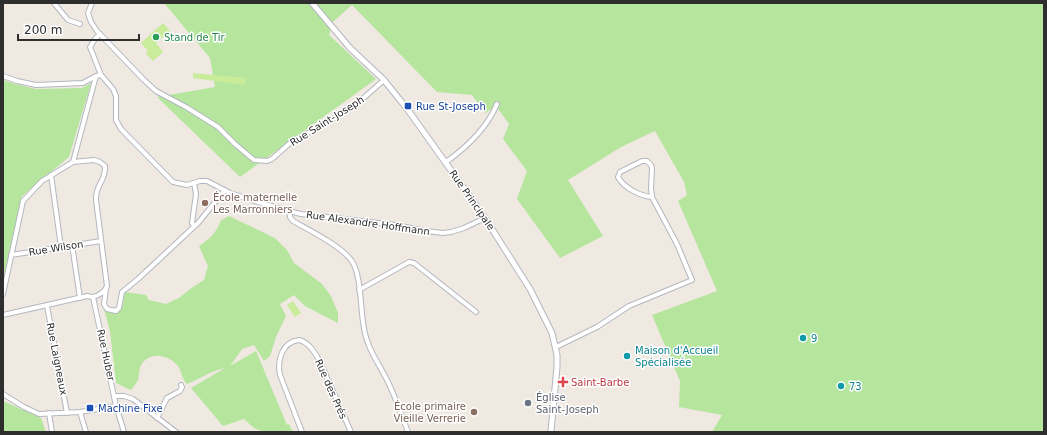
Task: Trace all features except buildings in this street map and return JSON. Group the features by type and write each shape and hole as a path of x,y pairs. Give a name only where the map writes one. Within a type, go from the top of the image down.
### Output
{"street":[{"path":"54,3 68,20 80,24"},
{"name":"Rue Saint-Joseph","path":"92,3 88,13 91,22 100,34 144,80 156,91 186,107 218,127 254,160 267,161 272,159 290,143 330,121 359,102 384,80"},
{"name":"Rue Principale","path":"312,3 350,48 384,80 446,162 486,218 537,302 552,333 556,347 558,367 550,432"},
{"name":"Rue Alexandre Hoffmann","path":"100,34 90,47 98,76 113,89 116,96 116,120 122,129 173,182 187,185 203,180 258,202 301,214 396,225 426,231 455,231 486,218"},
{"path":"3,76 36,85 83,83 98,76"},
{"path":"73,162 98,76"},
{"path":"446,162 457,154 484,127 497,104"},
{"path":"3,294 23,201 42,181 73,162 94,160 105,166 105,173 95,192 107,287 104,304"},
{"path":"556,347 597,327 629,306 692,280 677,244 652,197 651,165 647,161 642,161 620,172 618,177 620,181 634,191 647,197 652,197"},
{"path":"51,175 60,247"},
{"path":"194,183 196,194 192,223 194,226"},
{"path":"99,294 107,309 116,311 119,308 122,292 198,223 225,190"},
{"path":"289,211 290,217 293,221 338,248 351,259 356,267 359,278 364,330 370,351 389,383 408,432"},
{"name":"Rue Wilson","path":"12,255 101,241"},
{"path":"72,245 80,298"},
{"path":"359,290 410,262 414,263 476,312"},
{"path":"3,315 88,296 93,297 107,287"},
{"name":"Rue Huber","path":"93,297 116,406 124,432"},
{"name":"Rue Laigneaux","path":"47,306 67,413"},
{"name":"Rue des Prés","path":"302,432 278,368 284,349 293,340 304,341 320,362 350,432"},
{"path":"157,418 168,398 180,391 182,387 181,384"},
{"path":"3,394 39,414 80,412 116,406"},
{"path":"115,396 124,396 133,399 176,432"},
{"path":"80,412 86,432"},
{"path":"49,413 52,432"}],"green space":[{"path":"164,3 1044,3 1044,432 712,432 722,415 679,407 680,381 652,315 717,291 678,201 687,195 684,182 655,131 621,147 568,180 603,236 560,258 517,199 527,171 503,139 509,124 496,106 485,113 472,95 437,92 352,5 333,22 329,35 376,79 240,177 157,97 215,87 210,58"},
{"name":"Stand de Tir","path":"163,23 170,31 156,43 163,52 153,61 146,54 148,51 141,43"},
{"path":"193,73 246,78 245,85 193,78"},
{"path":"3,80 36,89 82,88 91,83 69,157 22,196 3,281"},
{"path":"229,216 275,238 287,250 294,263 322,284 331,296 338,313 338,323 305,306 294,295 280,304 286,316 276,337 270,356 264,361 254,345 242,349 230,366 256,351 287,425 289,424 293,432 264,432 254,428 244,419 223,426 191,388 225,368 187,384 179,367 173,361 168,358 153,356 143,362 140,367 138,380 131,390 116,383 110,331 104,309 117,310 123,305 125,292 146,295 149,300 166,304 179,298 204,280 208,266 199,246 212,235 217,229 221,220"},
{"path":"293,301 301,313 295,317 287,305"},
{"path":"3,401 41,418 46,432 3,432"}],"place":[{"name":"Stand de Tir","path":"156,37"},
{"name":"Rue St-Joseph","path":"408,106"},
{"name":"École maternelle Les Marronniers","path":"205,203"},
{"name":"9","path":"803,338"},
{"name":"Maison d'Accueil Spécialisée","path":"627,356"},
{"name":"Saint-Barbe","path":"563,382"},
{"name":"73","path":"841,386"},
{"name":"Église Saint-Joseph","path":"528,403"},
{"name":"Machine Fixe","path":"90,408"},
{"name":"École primaire Vieille Verrerie","path":"474,412"}]}
